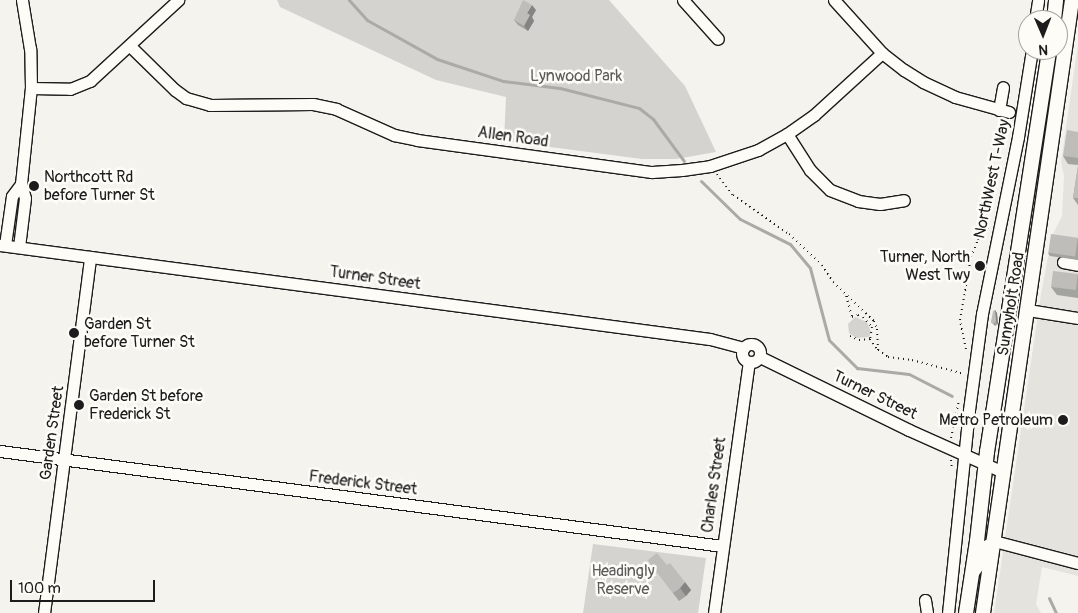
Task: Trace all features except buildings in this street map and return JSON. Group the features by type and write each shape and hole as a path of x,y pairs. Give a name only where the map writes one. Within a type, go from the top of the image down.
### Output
{"main road":[{"name":"Sunnyholt Road","path":"983,613 1072,0"},
{"name":"Sunnyholt Road","path":"966,613 985,465 1047,60"}],"street":[{"path":"19,248 25,198 21,184 31,88 29,35 22,0"},
{"path":"31,88 63,89 84,84 96,77 178,0"},
{"path":"684,0 718,39"},
{"path":"834,0 882,53 904,70 934,88 968,102 1004,111 1003,87"},
{"name":"Allen Road","path":"130,46 175,90 202,104 219,106 313,104 336,109 385,131 409,139 652,172 695,169 744,156 787,134 814,115 882,53"},
{"name":"NorthWest T-Way","path":"948,613 966,455 969,410 982,314 1018,137 1030,60"},
{"path":"787,134 810,170 830,190 848,198 873,203 887,204 904,200"},
{"path":"2,245 12,196 21,184"},
{"name":"Turner Street","path":"2,245 710,339 744,348 743,356 754,359 1004,472"},
{"name":"Garden Street","path":"44,613 90,257"},
{"path":"1063,262 1078,265"},
{"path":"1028,310 1078,318"},
{"name":"Charles Street","path":"714,613 722,546 754,359"},
{"name":"Frederick Street","path":"0,451 722,546"},
{"path":"972,574 983,559 985,546 994,541 1078,563"},
{"path":"925,600 927,613"}],"path":[{"path":"717,174 733,195 789,234 822,264 833,282 874,321 877,329 878,350"},
{"path":"846,296 852,317 858,315 864,317 872,327 870,339"},
{"path":"850,336 855,339 870,339"},
{"path":"870,339 878,350 888,357 912,360 964,374"}],"shaded area":[{"path":"1078,44 1078,576 1042,567 1036,604 1041,613 994,613 1041,294 1052,236 1062,216 1064,176 1061,162"}],"green space":[{"name":"Lynwood Park","path":"277,0 609,0 685,86 716,152 676,159 642,159 504,141 506,97 436,80 280,7"},
{"path":"855,317 867,322 871,332 869,337 856,338 849,333 848,324"},
{"name":"Headingly Reserve","path":"593,544 706,558 698,613 583,613"}],"waterway":[{"path":"349,0 367,20 437,59 503,81 560,88 639,108 653,119 684,161"},
{"path":"701,181 740,219 790,244 810,268 829,340 857,368 909,374 952,396"},
{"path":"1049,598 1056,613"}],"place":[{"name":"Northcott Rd before Turner St","path":"34,186"},
{"name":"Turner, North West Twy","path":"980,266"},
{"name":"Garden St before Turner St","path":"74,333"},
{"name":"Garden St before Frederick St","path":"79,405"},
{"name":"Metro Petroleum","path":"1063,420"}]}
